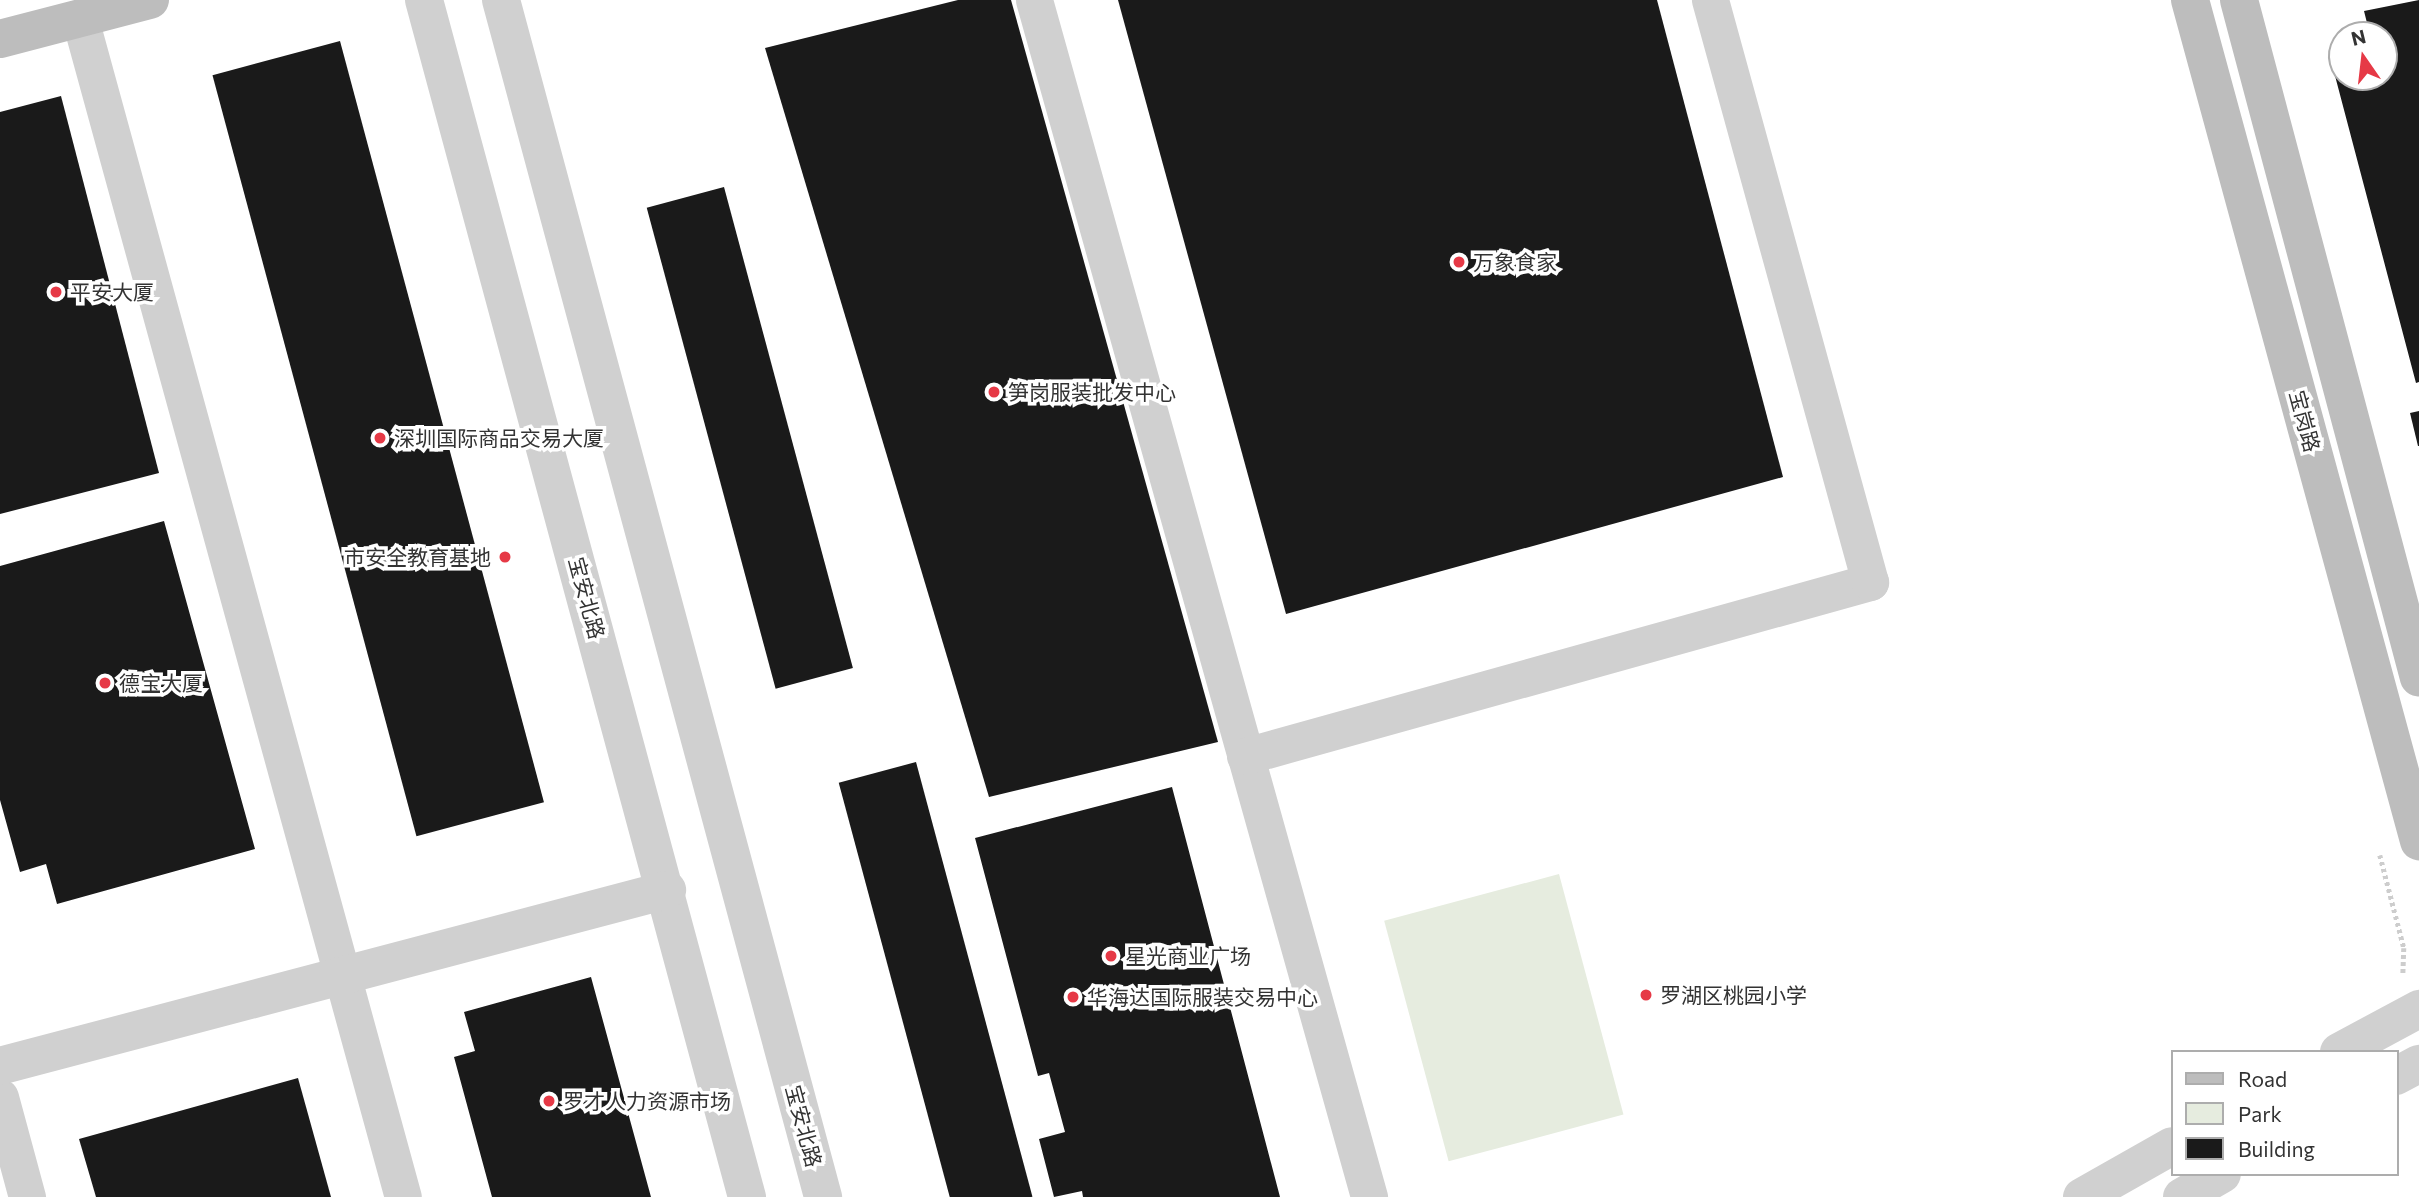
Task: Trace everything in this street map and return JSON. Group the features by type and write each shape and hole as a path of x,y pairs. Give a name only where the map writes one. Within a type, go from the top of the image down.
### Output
{"main road":[{"path":"0,39 150,0"},
{"name":"宝岗路","path":"2190,0 2419,841"},
{"name":"宝岗路","path":"2239,0 2419,678"}],"street":[{"name":"宝安北路","path":"424,0 667,890 747,1197"},
{"name":"宝安北路","path":"501,0 823,1197"},
{"path":"1034,0 1369,1197"},
{"path":"1245,756 1870,582 1710,0"},
{"path":"80,19 403,1197"},
{"path":"0,1066 667,890"},
{"path":"2343,1050 2419,1009"},
{"path":"2398,1075 2419,1064"},
{"path":"0,1097 27,1197"},
{"path":"2082,1197 2170,1147"},
{"path":"2182,1197 2219,1176"}],"green space":[{"path":"1559,874 1623,1115 1449,1161 1384,921"}],"building":[{"name":"笋岗服装批发中心","path":"958,0 1011,0 1218,742 989,797 765,48"},
{"name":"万象食家","path":"1118,0 1657,0 1783,477 1286,614"},
{"path":"2419,0 2419,382 2416,383 2339,91 2398,91 2398,21 2366,21 2364,11"},
{"name":"深圳国际商品交易大厦","path":"340,41 544,802 416,836 212,75"},
{"name":"平安大厦","path":"61,96 159,473 0,514 0,112"},
{"path":"724,187 853,668 776,689 647,208"},
{"path":"2419,411 2419,446 2418,446 2410,413"},
{"name":"德宝大厦","path":"164,521 255,849 57,904 46,864 20,872 0,800 0,566"},
{"path":"916,762 1032,1197 950,1197 839,783"},
{"name":"星光商业广场","path":"1172,787 1280,1197 1083,1197 1082,1191 1054,1197 1039,1139 1065,1132 1049,1073 1038,1076 975,838"},
{"path":"591,977 651,1197 492,1197 454,1057 475,1051 464,1012"},
{"path":"298,1078 331,1197 96,1197 79,1139"}],"place":[{"name":"万象食家","path":"1459,262"},
{"name":"平安大厦","path":"56,292"},
{"name":"笋岗服装批发中心","path":"994,392"},
{"name":"深圳国际商品交易大厦","path":"380,438"},
{"name":"市安全教育基地","path":"505,557"},
{"name":"德宝大厦","path":"105,683"},
{"name":"星光商业广场","path":"1111,956"},
{"name":"罗湖区桃园小学","path":"1646,995"},
{"name":"华海达国际服装交易中心","path":"1073,997"},
{"name":"罗才人力资源市场","path":"549,1101"}]}
